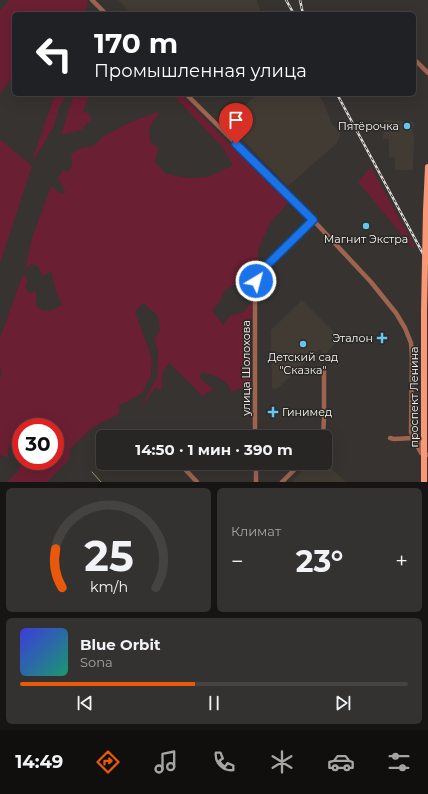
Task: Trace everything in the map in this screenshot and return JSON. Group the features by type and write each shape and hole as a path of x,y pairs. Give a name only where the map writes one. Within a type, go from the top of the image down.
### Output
{"main road":[{"name":"проспект Ленина","path":"424,482 426,454 424,312 428,167"}],"street":[{"path":"92,0 104,12"},
{"path":"416,61 428,73"},
{"path":"188,96 313,220 372,282 396,313 405,328 410,343 412,357 413,438 421,453 426,454"},
{"name":"улица Шолохова","path":"255,430 256,276 313,220"},
{"path":"323,430 324,369"},
{"path":"413,430 418,434 425,430"},
{"path":"413,430 426,454"},
{"path":"390,438 413,438"},
{"path":"186,470 197,482"},
{"path":"256,470 256,482"},
{"path":"282,482 294,470"}],"shaded area":[{"path":"9,0 86,0 88,2 86,12 12,12 12,78 0,94 0,11"},
{"path":"118,0 257,0 260,12 130,12"},
{"path":"54,96 66,96 59,108 54,126 33,161 34,154"},
{"path":"73,96 92,96 88,99 83,112 87,112 92,119 81,130 61,135"},
{"path":"176,96 183,96 243,158 289,202 270,223 258,250 256,268 239,282 225,290 218,304 212,310 223,325 231,315 244,312 252,300 251,393 239,388 231,393 224,381 203,372 199,377 214,388 203,396 169,363 163,372 161,390 155,388 139,410 157,377 158,352 154,339 160,330 158,316 143,303 135,312 152,359 151,375 142,393 119,405 119,414 93,427 70,449 69,460 64,465 64,418 12,418 12,445 8,447 8,458 0,455 0,378 2,375 0,365 0,338 23,274 28,281 25,289 30,293 36,291 36,305 43,311 52,310 62,305 56,291 51,271 43,277 38,266 32,264 25,269 32,238 51,186 60,193 66,193 58,178 63,170 69,172 72,164 71,154 82,148 93,146 104,136 126,124 160,111 149,128 150,142 158,148 155,162 166,174 188,178 208,177 233,165 223,148"},
{"path":"255,96 319,96 324,103 331,123 341,133 337,143 288,186 227,124"},
{"path":"384,120 414,122 415,125 412,128 414,137 413,170 395,170 395,158 389,157 389,139 383,139"},
{"path":"0,139 32,166 0,263"},
{"path":"371,167 415,247 413,248 358,182"},
{"name":"Детский сад \"Сказка\"","path":"302,300 340,338 325,355 319,349 277,389 272,388 271,330"},
{"path":"332,469 346,482 292,482 303,470"},
{"path":"18,470 59,470 47,482 7,482"}],"waterway":[{"path":"92,472 101,482"}],"railway":[{"path":"286,0 293,12"},
{"path":"300,0 303,12"},
{"path":"338,96 428,263"}],"place":[{"name":"Пятёрочка","path":"407,126"},
{"name":"Магнит Экстра","path":"366,226"},
{"name":"Эталон","path":"382,338"},
{"name":"Детский сад \"Сказка\"","path":"303,344"},
{"name":"Гинимед","path":"273,412"}],"route":[{"path":"236,144 313,220 256,276 256,281"}]}
